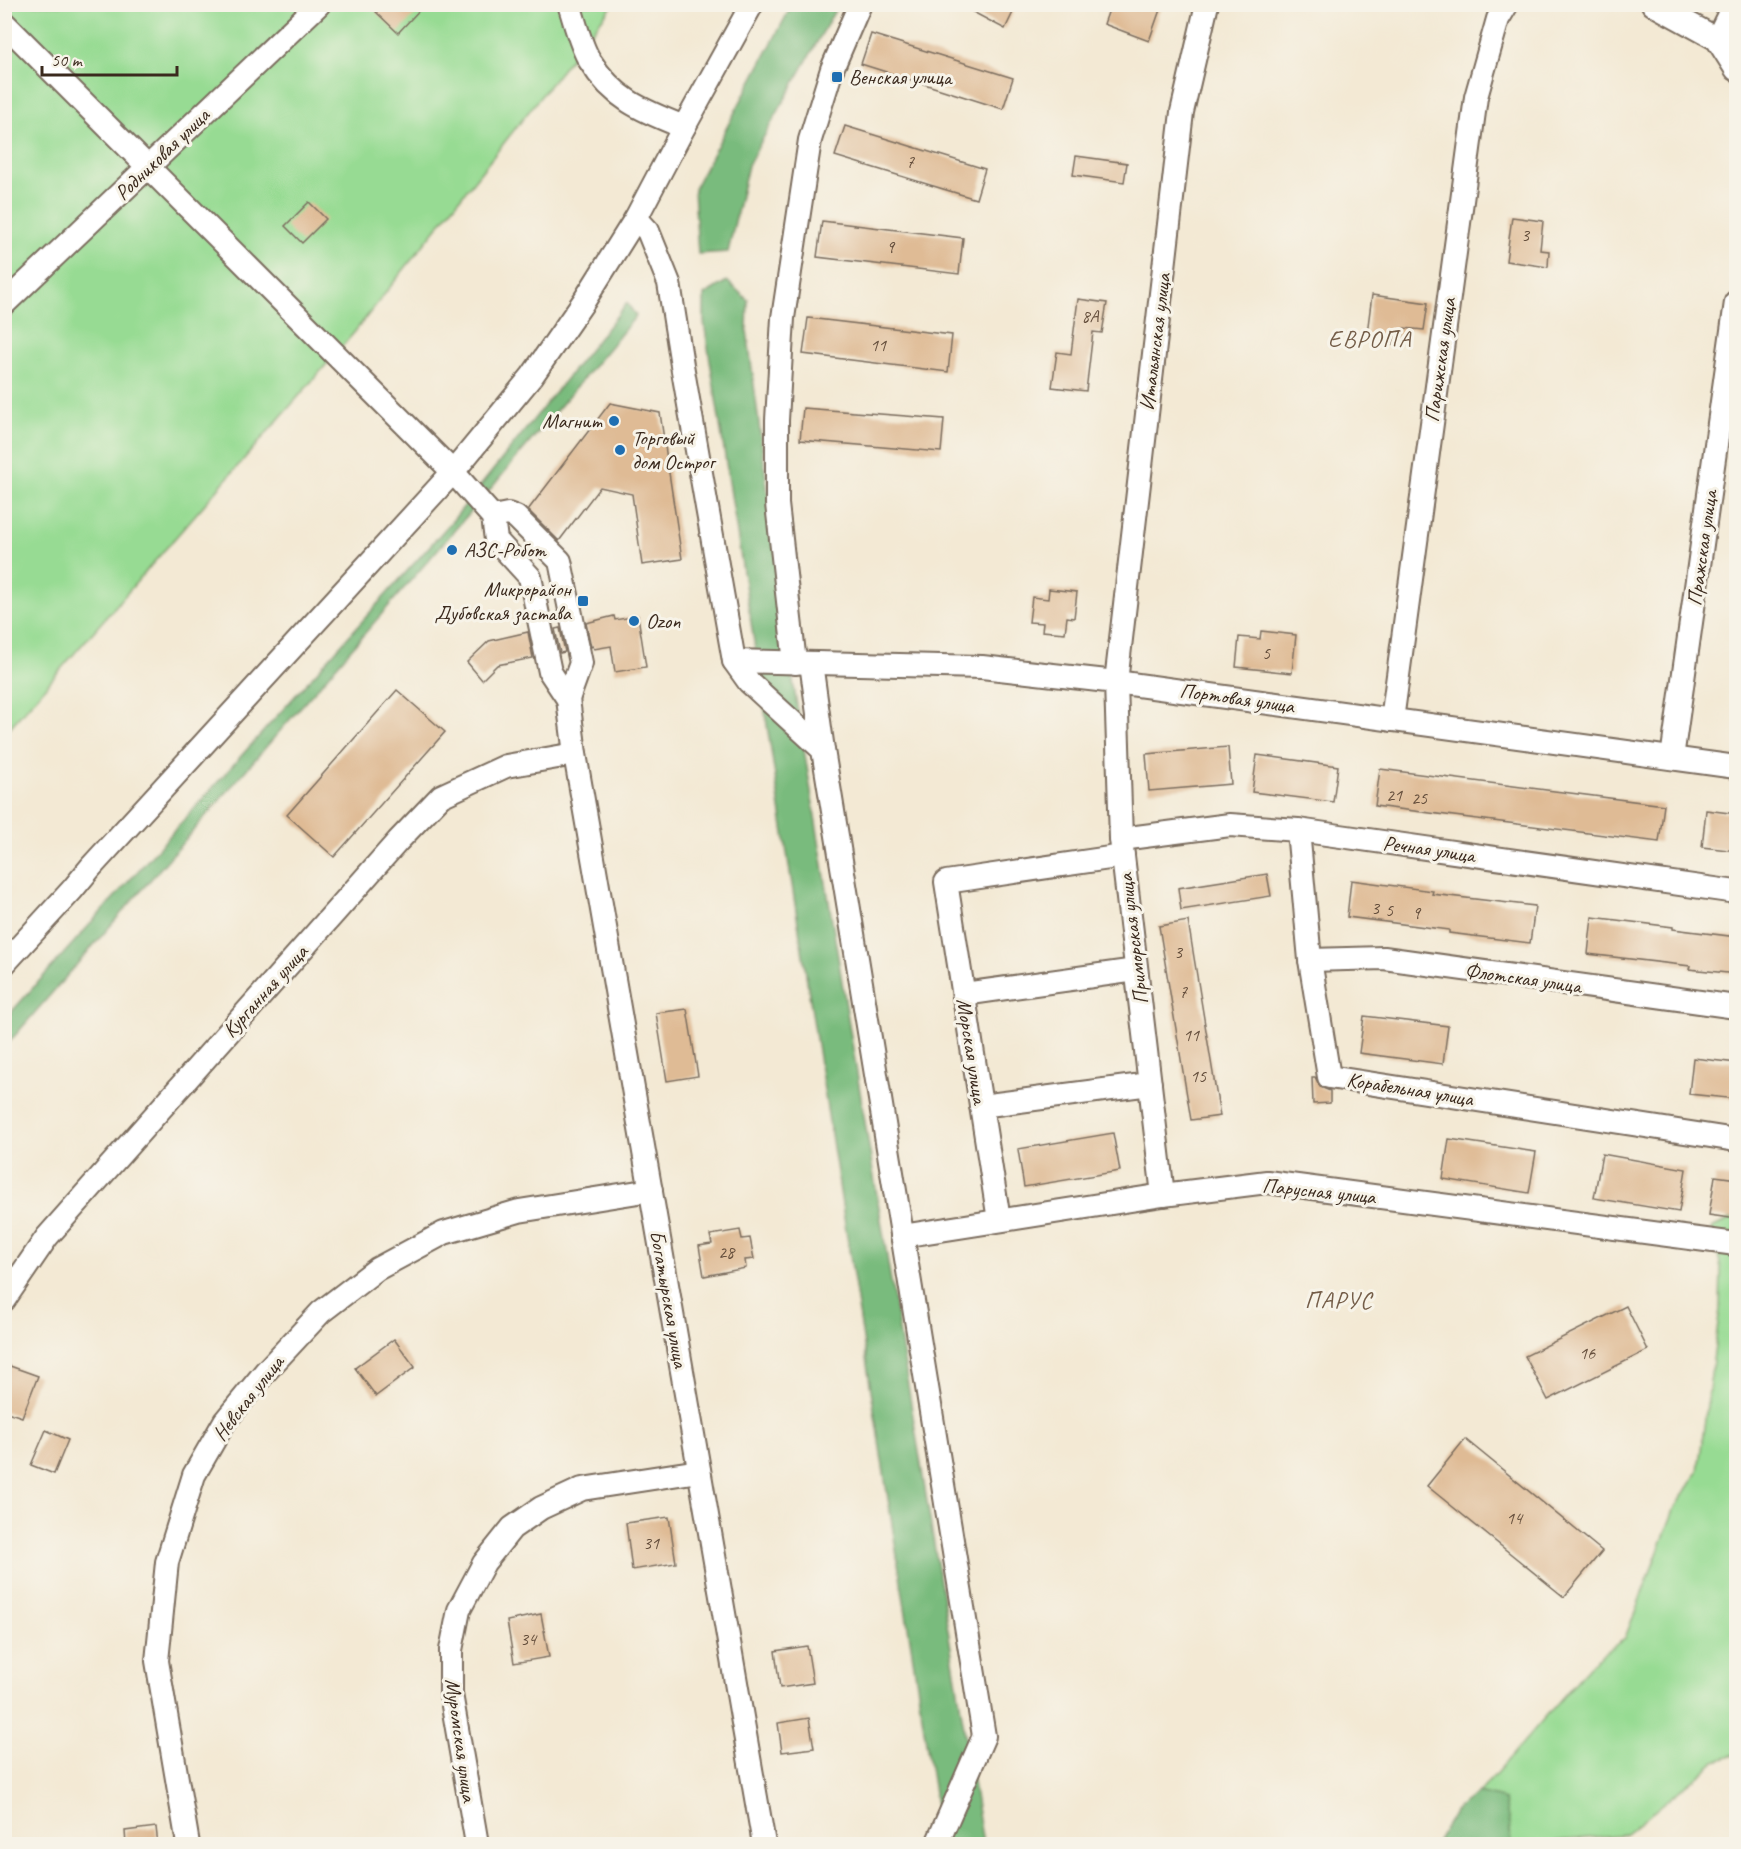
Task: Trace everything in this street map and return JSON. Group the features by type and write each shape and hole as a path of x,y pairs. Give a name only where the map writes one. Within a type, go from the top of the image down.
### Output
{"street":[{"name":"Родниковая улица","path":"4,304 319,4"},
{"path":"569,4 590,60 615,92 639,109 684,127"},
{"path":"4,964 453,472 532,376 584,301 636,218 752,4"},
{"path":"860,4 832,69 810,140 783,318 777,420 777,504 803,663 823,750 984,1736 937,1845"},
{"name":"Итальянская улица","path":"1116,682 1182,112 1207,4"},
{"name":"Парижская улица","path":"1392,720 1476,98 1498,19 1507,4"},
{"path":"1653,4 1718,39 1737,69"},
{"path":"1718,39 1734,4"},
{"path":"4,23 453,472 493,517 496,540 530,578 550,672 568,699"},
{"path":"636,218 648,231 669,283 734,661 749,682 823,750"},
{"name":"Пражская улица","path":"1672,758 1737,302"},
{"path":"493,517 508,514 516,517 560,561 581,663 568,699"},
{"name":"Портовая улица","path":"734,661 982,667 1116,682 1737,767"},
{"name":"Приморская улица","path":"1116,682 1122,848 1163,1195"},
{"name":"Богатырская улица","path":"568,699 575,754 764,1845"},
{"name":"Курганная улица","path":"4,1300 47,1237 398,841 441,796 506,766 575,754"},
{"name":"Речная улица","path":"946,882 1230,825 1298,830 1737,892"},
{"name":"Корабельная улица","path":"1298,830 1310,960 1329,1077 1737,1140"},
{"name":"Морская улица","path":"946,882 999,1220"},
{"name":"Флотская улица","path":"1310,960 1384,958 1737,1007"},
{"path":"964,994 1136,969"},
{"path":"981,1107 1150,1084"},
{"name":"Парусная улица","path":"902,1236 1163,1195 1267,1182 1737,1244"},
{"name":"Невская улица","path":"188,1845 157,1661 167,1562 194,1475 225,1421 266,1371 321,1312 377,1269 444,1233 519,1211 651,1190"},
{"name":"Муромская улица","path":"477,1845 451,1694 451,1650 459,1610 484,1563 512,1528 541,1508 582,1489 699,1471"}],"green space":[{"path":"5,5 613,5 353,334 5,733"},
{"path":"792,5 838,5 748,165 728,252 698,254 694,189"},
{"path":"727,281 748,300 747,330 788,651 983,1844 942,1844 704,322 704,295"},
{"path":"627,303 636,316 493,486 5,1047 5,1019 453,520"},
{"path":"1736,1216 1736,1755 1716,1761 1626,1834 1558,1841 1551,1844 1512,1844 1505,1801 1479,1793 1594,1661 1625,1638 1675,1507 1698,1471 1720,1309 1721,1268 1712,1228"},
{"path":"1479,1793 1505,1800 1512,1844 1435,1844 1455,1810"}],"building":[{"path":"383,4 425,4 398,33 376,12"},
{"path":"958,4 1017,4 1005,29"},
{"path":"1111,4 1162,4 1149,41 1104,24"},
{"path":"871,34 1013,78 1003,109 861,64"},
{"path":"845,126 985,169 976,199 835,156"},
{"path":"1076,156 1127,163 1124,182 1073,175"},
{"path":"309,202 326,219 302,243 285,226"},
{"path":"1512,217 1543,221 1540,250 1549,251 1548,267 1506,261"},
{"path":"822,221 963,238 959,274 817,257"},
{"path":"1372,295 1428,303 1424,330 1404,328 1403,336 1395,335 1393,344 1366,341"},
{"path":"1078,299 1107,303 1102,333 1093,332 1086,391 1052,387 1057,352 1071,354"},
{"path":"808,318 952,335 948,372 803,354"},
{"name":"Торговый дом Острог","path":"610,403 660,413 682,559 642,565 632,494 600,487 559,541 528,510"},
{"path":"803,408 944,419 941,452 800,440"},
{"path":"1049,589 1077,592 1074,618 1067,617 1065,633 1042,631 1043,623 1029,622 1032,597 1048,599"},
{"path":"614,616 615,620 638,616 646,667 615,672 611,646 594,649 593,646 591,647 586,623"},
{"path":"560,628 565,652 560,653 555,629"},
{"path":"1261,631 1296,635 1292,673 1236,667 1239,637 1260,639"},
{"path":"528,632 533,658 497,665 482,680 467,662 489,641"},
{"path":"397,690 445,732 334,857 287,815"},
{"path":"1228,747 1231,784 1149,791 1146,754"},
{"path":"1257,755 1338,766 1333,802 1252,792"},
{"path":"1380,769 1664,805 1659,842 1375,806"},
{"path":"1706,810 1737,814 1737,851 1702,847"},
{"path":"1267,874 1271,896 1181,910 1178,888"},
{"path":"1351,880 1433,891 1432,894 1535,906 1530,943 1347,917"},
{"path":"1592,917 1737,937 1737,974 1588,954"},
{"path":"1188,921 1220,1116 1191,1120 1159,926"},
{"path":"687,1009 698,1076 667,1081 656,1013"},
{"path":"1364,1016 1448,1026 1443,1064 1359,1053"},
{"path":"1693,1058 1737,1063 1737,1099 1689,1094"},
{"path":"1312,1077 1315,1077 1320,1087 1330,1091 1330,1103 1313,1104"},
{"path":"1113,1133 1120,1171 1024,1187 1018,1149"},
{"path":"1449,1139 1536,1152 1529,1193 1443,1179"},
{"path":"1602,1154 1686,1169 1679,1212 1594,1198"},
{"path":"1715,1176 1737,1179 1737,1219 1709,1215"},
{"path":"740,1230 742,1239 750,1238 754,1259 745,1260 746,1268 704,1276 699,1246 712,1244 710,1235"},
{"path":"1626,1306 1648,1350 1548,1400 1525,1356"},
{"path":"394,1339 415,1367 376,1396 355,1368"},
{"path":"10,1366 38,1376 22,1417 4,1411 4,1380"},
{"path":"46,1430 68,1440 54,1474 31,1465"},
{"path":"1465,1439 1602,1551 1564,1597 1427,1486"},
{"path":"669,1517 676,1563 632,1570 626,1523"},
{"path":"541,1614 549,1657 514,1663 507,1621"},
{"path":"807,1646 813,1683 780,1688 775,1651"},
{"path":"809,1718 814,1748 782,1752 778,1723"},
{"path":"156,1827 158,1845 126,1845 125,1831"}],"place":[{"name":"Венская улица","path":"837,77"},
{"name":"Магнит","path":"614,421"},
{"name":"Торговый дом Острог","path":"620,450"},
{"name":"АЗС-Робот","path":"452,550"},
{"name":"Микрорайон Дубовская застава","path":"583,601"},
{"name":"Ozon","path":"634,621"}],"district":[{"name":"ЕВРОПА","path":"1370,339"},
{"name":"ПАРУС","path":"1339,1300"}]}
